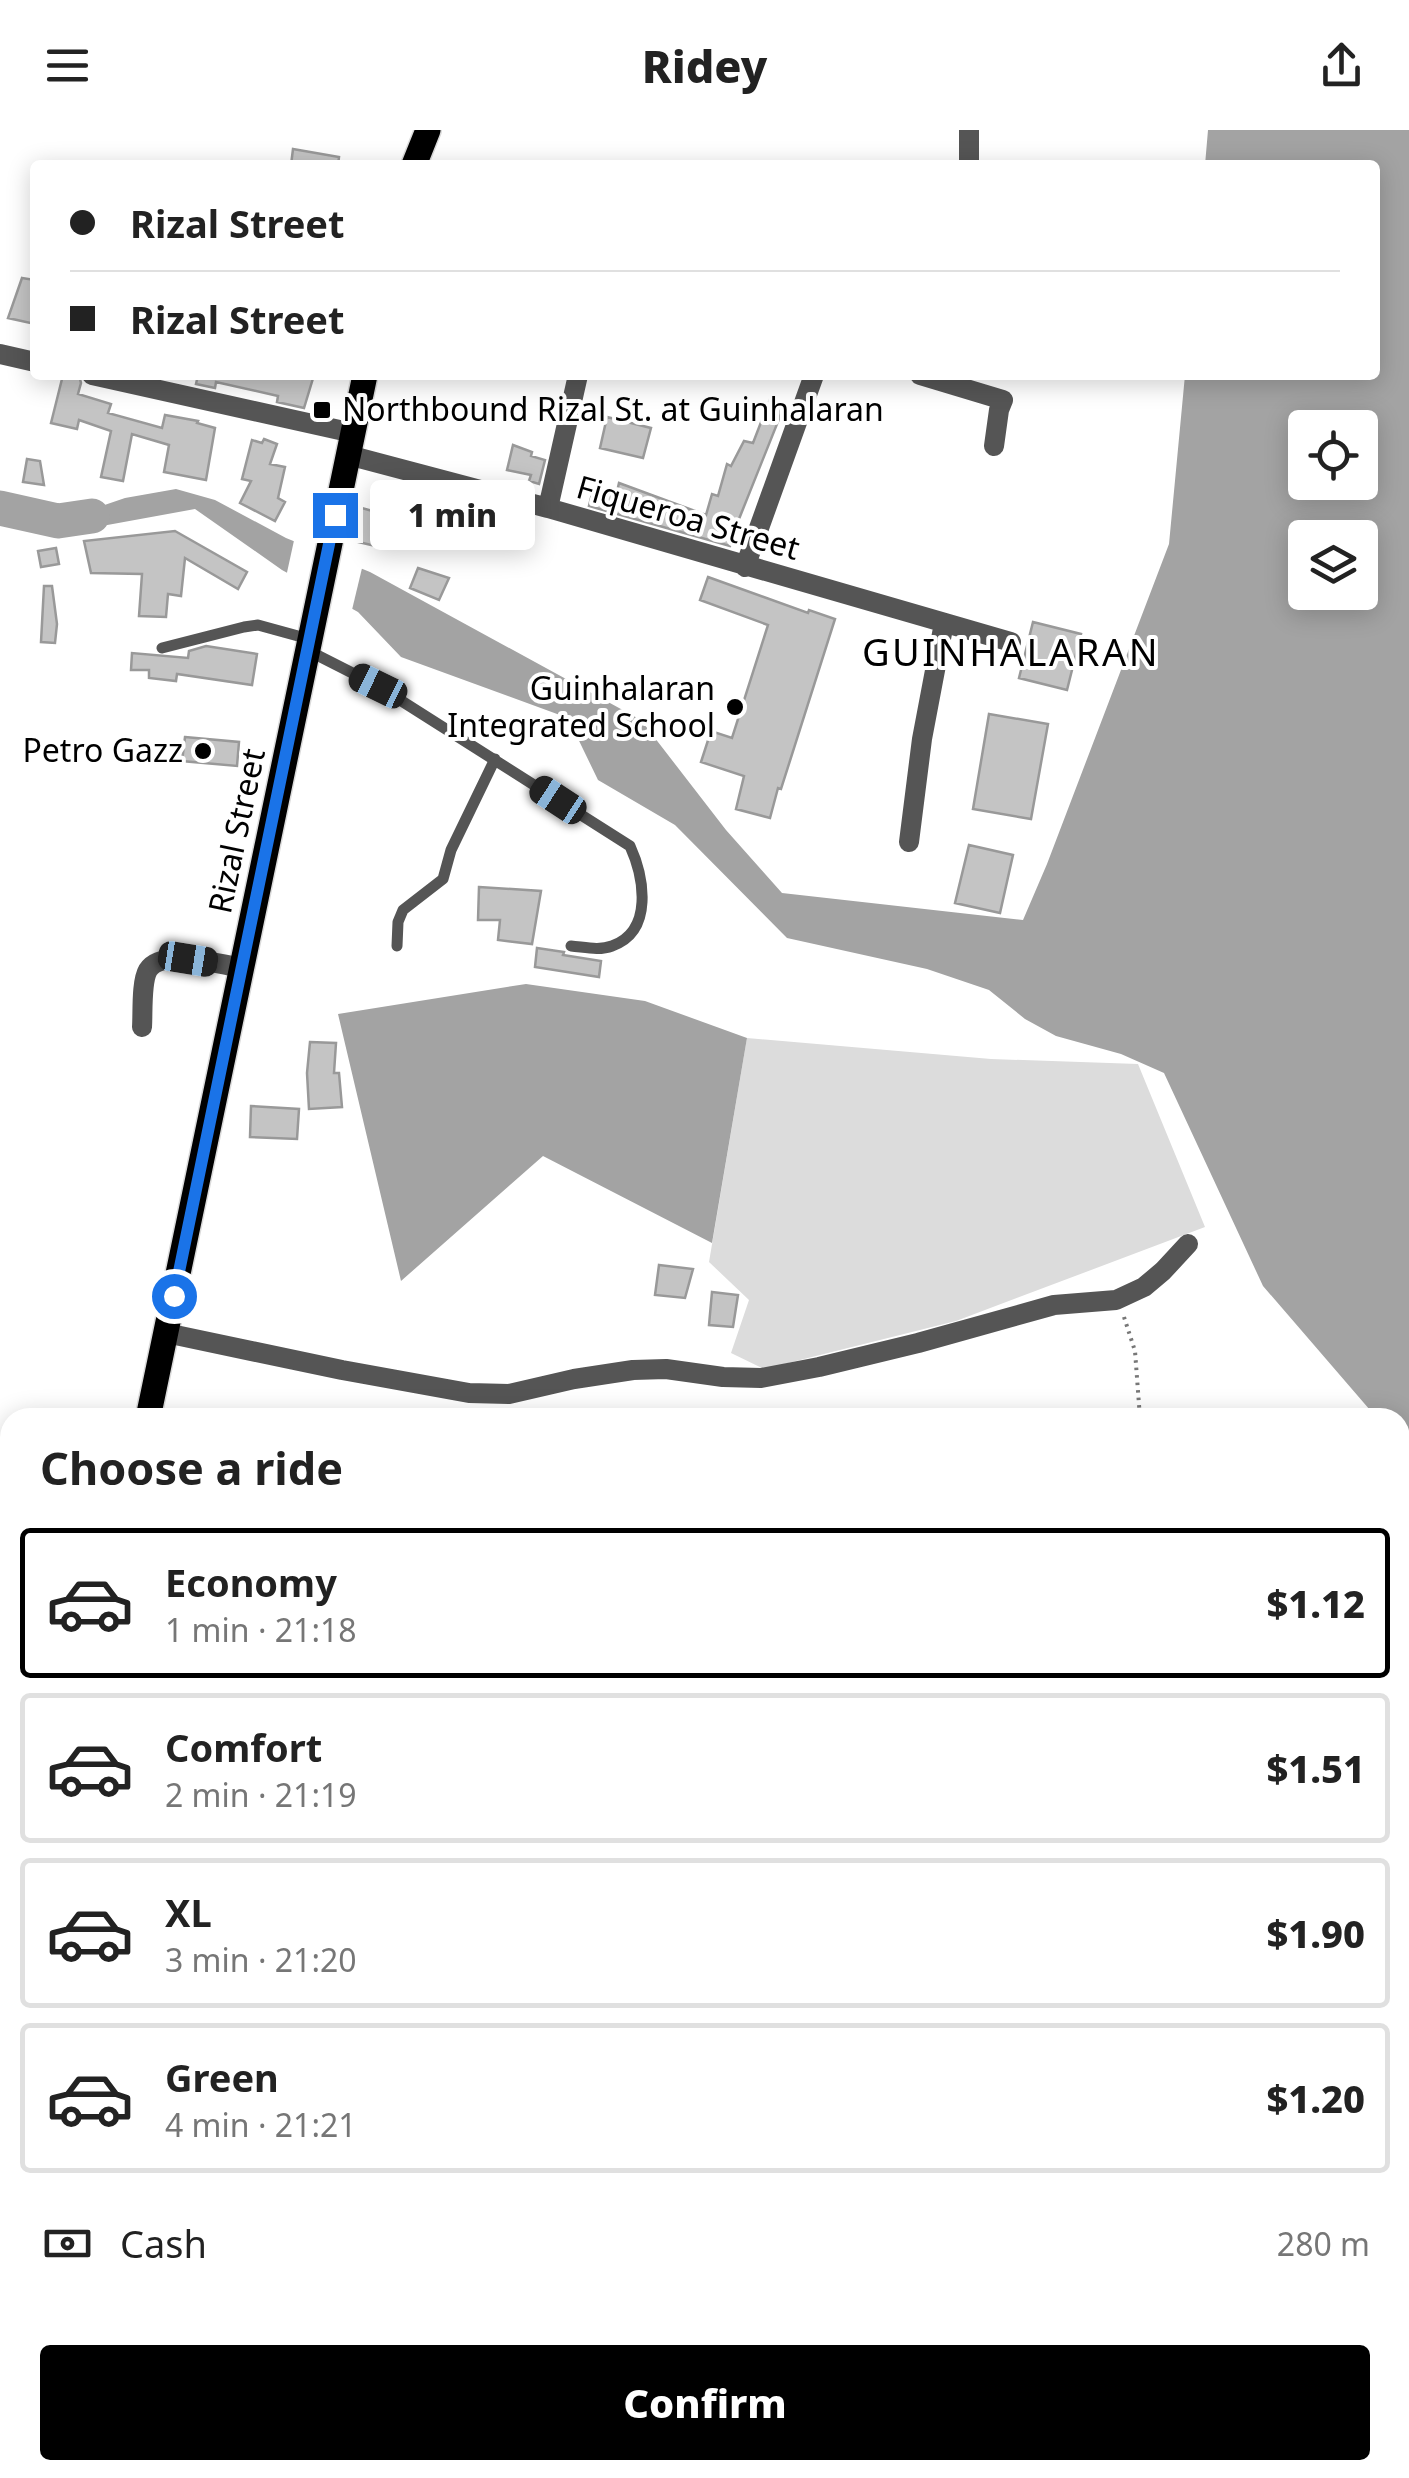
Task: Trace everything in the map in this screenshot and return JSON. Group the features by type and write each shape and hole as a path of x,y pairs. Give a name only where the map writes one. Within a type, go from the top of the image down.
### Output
{"main road":[{"path":"404,130 406,160"},
{"path":"416,160 428,130"},
{"name":"Rizal Street","path":"150,1408 364,380"}],"street":[{"path":"969,130 969,160"},
{"path":"0,354 30,361"},
{"name":"Fiqueroa Street","path":"111,380 350,444 548,508 1011,642"},
{"path":"548,508 577,380"},
{"path":"745,567 812,380"},
{"path":"937,380 1003,400 994,446"},
{"path":"909,842 922,738 944,623"},
{"path":"142,1027 146,976 157,962 178,958 242,968"},
{"path":"166,1333 445,1390 509,1394 633,1370 666,1369 762,1378 918,1343 1054,1305 1116,1300 1144,1287 1188,1244"}],"lane":[{"path":"162,648 258,625 309,638 630,846 642,887 639,922 630,935 614,946 571,946"},
{"path":"397,946 403,910 444,879 452,850 494,759"}],"path":[{"path":"1116,1300 1135,1351 1139,1408"}],"shaded area":[{"path":"1208,130 1409,130 1409,1408 1368,1408 1263,1286 1164,1073 1121,1054 1056,1036 1025,1019 989,990 927,969 787,938 675,825 598,780 568,718 401,657 358,612 282,570 195,509 80,530 45,525 47,515 87,511 125,498 176,489 215,500 286,538 370,572 641,720 726,830 782,893 1023,920 1169,544 1185,380 1380,380 1380,160 1205,160"},
{"path":"526,984 645,1001 747,1038 712,1243 543,1156 401,1281 338,1014"},
{"path":"747,1038 991,1059 1138,1064 1205,1227 956,1321 764,1369 731,1353 749,1300 709,1262"}],"pier":[{"path":"295,536 363,564 351,614 286,577"}],"building":[{"path":"293,149 339,157 339,160 292,160"},
{"path":"22,278 30,279 30,323 8,318"},
{"path":"62,380 80,380 78,394 111,404 108,413 162,428 165,415 198,421 215,428 206,480 164,472 169,445 132,434 123,481 101,477 111,431 79,420 77,429 51,423"},
{"path":"197,380 312,380 304,408 277,402 278,396 216,382 215,388 196,384"},
{"path":"770,399 785,404 730,546 589,506 593,490 616,496 619,483 706,515 712,494 718,496 727,464 731,466 744,441 753,443"},
{"path":"607,417 651,428 643,458 600,448"},
{"path":"264,439 277,444 270,464 285,467 278,498 285,502 275,521 240,503 251,481 242,479 252,440 262,443"},
{"path":"513,445 545,460 539,484 529,481 531,475 507,470"},
{"path":"27,459 40,461 44,485 23,482"},
{"path":"358,507 391,516 380,547 354,541"},
{"path":"175,531 247,572 238,589 185,558 181,596 168,594 166,617 139,616 142,574 91,573 84,541"},
{"path":"56,548 59,564 41,567 38,551"},
{"path":"418,568 449,578 439,600 410,588"},
{"path":"708,577 835,619 770,818 736,809 744,776 701,762 711,731 732,738 768,625 700,600"},
{"path":"44,586 52,586 55,643 41,642"},
{"path":"1033,622 1081,634 1067,690 1019,678"},
{"path":"206,646 257,654 252,685 177,674 176,681 149,678 149,670 131,670 132,653 188,658 189,651"},
{"path":"989,714 1048,724 1031,819 973,809"},
{"path":"185,737 239,742 237,766 182,761"},
{"path":"969,845 1013,855 1000,913 955,903"},
{"path":"479,887 541,891 532,944 498,940 500,920 478,920"},
{"path":"537,948 601,961 599,977 535,967"},
{"path":"310,1042 336,1043 334,1073 339,1073 342,1107 309,1109"},
{"path":"251,1106 299,1109 297,1139 250,1137"},
{"path":"659,1265 693,1269 685,1298 655,1295"},
{"path":"712,1292 738,1295 733,1327 709,1325"}],"waterway":[{"path":"0,508 58,521 92,516"}],"place":[{"name":"Northbound Rizal St. at Guinhalaran","path":"322,410"},
{"name":"Guinhalaran Integrated School","path":"735,707"},
{"name":"Petro Gazz","path":"203,751"}],"district":[{"name":"GUINHALARAN","path":"1011,653"}],"route":[{"path":"174,1296 335,515"}]}
